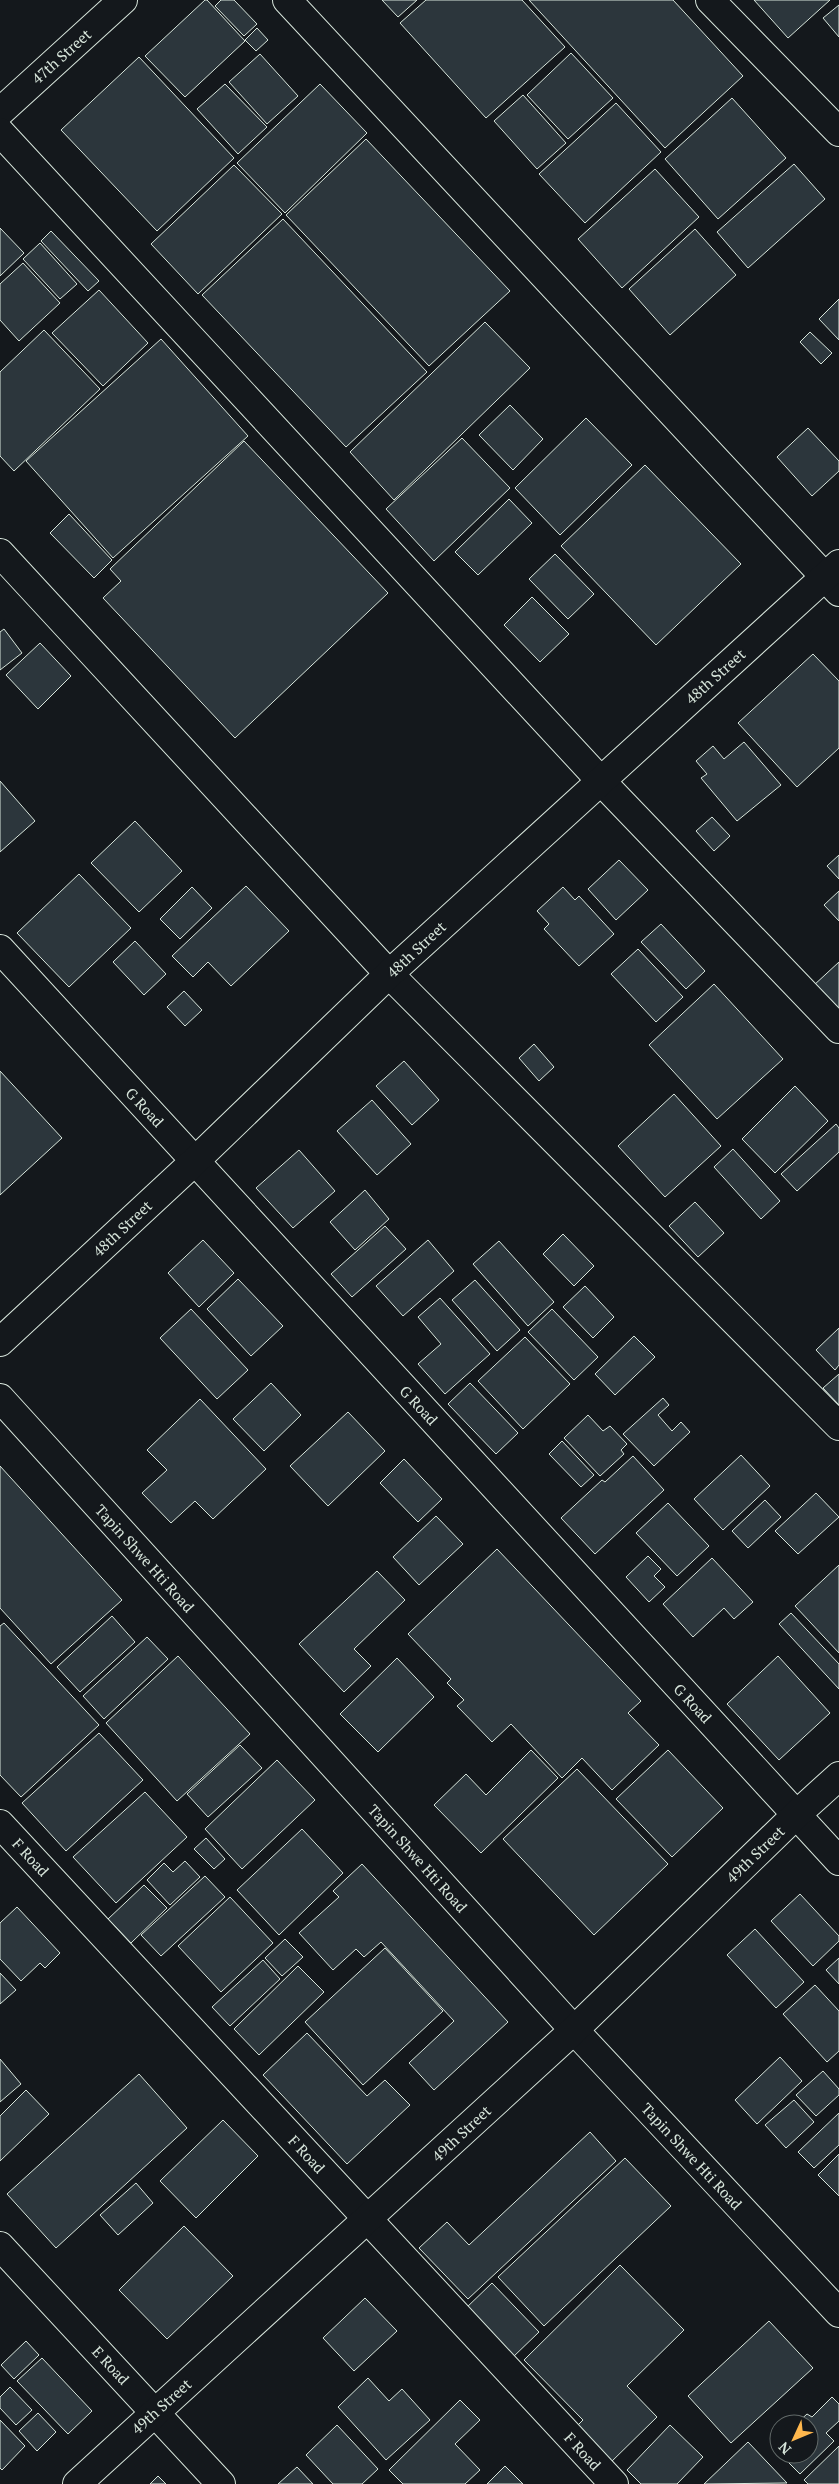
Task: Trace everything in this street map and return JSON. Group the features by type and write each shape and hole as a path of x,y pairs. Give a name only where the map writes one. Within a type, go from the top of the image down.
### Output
{"street":[{"name":"47th Street","path":"0,112 123,0"},
{"path":"287,0 834,578"},
{"path":"710,0 839,132"},
{"path":"0,132 600,780 839,1029"},
{"path":"0,553 389,974 839,1426"},
{"name":"48th Street","path":"0,1342 195,1161 389,974 600,780 834,578"},
{"name":"G Road","path":"0,949 839,1861"},
{"name":"Tapin Shwe Hti Road","path":"0,1398 574,2030 839,2313"},
{"name":"49th Street","path":"77,2484 574,2030 796,1815 839,1776"},
{"name":"F Road","path":"0,1824 614,2484"},
{"name":"E Road","path":"0,2246 221,2484"}],"building":[{"path":"205,0 245,41 185,97 145,56"},
{"path":"221,0 234,0 257,24 244,36 215,6"},
{"path":"382,0 417,0 398,17"},
{"path":"426,0 522,0 565,47 486,118 400,23"},
{"path":"529,0 673,0 743,76 665,148"},
{"path":"754,0 830,0 788,38"},
{"path":"839,5 839,37 823,18"},
{"path":"257,28 268,40 256,51 245,40"},
{"path":"571,53 613,98 568,139 527,95"},
{"path":"260,54 298,96 267,124 229,82"},
{"path":"139,57 234,158 157,231 61,130"},
{"path":"225,84 267,127 238,154 197,109"},
{"path":"320,84 367,133 285,213 237,163"},
{"path":"523,95 566,143 537,169 494,121"},
{"path":"732,98 786,158 718,219 665,159"},
{"path":"616,103 661,152 585,223 539,174"},
{"path":"366,139 510,291 429,366 286,215"},
{"path":"794,164 825,199 748,268 717,232"},
{"path":"234,165 282,214 198,294 151,244"},
{"path":"655,169 699,217 622,288 578,239"},
{"path":"283,219 427,372 346,447 202,295"},
{"path":"0,228 24,253 0,276"},
{"path":"695,229 736,275 670,335 629,289"},
{"path":"51,231 99,281 88,291 41,241"},
{"path":"40,243 77,284 60,299 23,259"},
{"path":"23,263 60,303 19,341 0,320 0,284"},
{"path":"99,290 148,343 103,386 52,333"},
{"path":"839,299 839,340 819,319"},
{"path":"485,322 530,368 394,500 350,452"},
{"path":"44,330 100,389 14,471 0,456 0,372"},
{"path":"810,332 832,353 821,364 800,342"},
{"path":"161,339 248,436 113,558 26,461"},
{"path":"510,405 543,439 513,470 479,435"},
{"path":"586,418 632,465 560,535 515,488"},
{"path":"808,428 839,461 839,471 812,496 777,457"},
{"path":"462,438 510,488 434,561 386,509"},
{"path":"244,441 388,593 235,738 103,598 121,581 110,569"},
{"path":"645,465 741,564 656,645 561,546"},
{"path":"509,499 532,523 478,575 455,552"},
{"path":"69,514 112,560 94,578 50,533"},
{"path":"555,554 594,594 568,619 529,579"},
{"path":"532,597 569,634 540,662 504,625"},
{"path":"4,629 22,653 0,670 0,632"},
{"path":"40,643 71,676 38,709 6,675"},
{"path":"813,654 839,681 839,748 797,787 738,723"},
{"path":"744,742 781,785 737,821 701,778 707,774 696,761 713,746 724,759"},
{"path":"0,781 35,821 0,852"},
{"path":"712,817 730,836 714,851 696,831"},
{"path":"135,821 182,871 139,912 91,863"},
{"path":"839,855 839,879 827,866"},
{"path":"619,860 648,890 616,920 588,889"},
{"path":"79,874 131,928 69,987 17,933"},
{"path":"246,886 289,931 231,986 208,962 193,977 172,956"},
{"path":"192,887 212,908 180,939 160,919"},
{"path":"563,887 575,900 579,896 614,934 579,966 544,929 549,924 537,911"},
{"path":"839,891 839,921 824,905"},
{"path":"661,924 705,971 686,989 641,942"},
{"path":"135,941 166,974 144,995 113,962"},
{"path":"638,949 683,997 656,1022 611,974"},
{"path":"839,962 839,1015 813,986"},
{"path":"714,984 783,1059 717,1119 649,1045"},
{"path":"184,991 202,1010 185,1026 167,1007"},
{"path":"534,1044 554,1067 539,1081 519,1058"},
{"path":"404,1061 439,1100 412,1125 376,1086"},
{"path":"0,1071 62,1138 0,1195"},
{"path":"795,1086 828,1121 775,1173 742,1139"},
{"path":"674,1094 721,1146 665,1197 618,1146"},
{"path":"372,1100 411,1144 377,1175 337,1131"},
{"path":"836,1124 839,1128 839,1152 797,1191 781,1174"},
{"path":"733,1149 780,1201 761,1219 714,1167"},
{"path":"299,1150 335,1191 293,1228 256,1188"},
{"path":"365,1190 389,1219 355,1250 330,1222"},
{"path":"695,1202 724,1233 698,1257 669,1226"},
{"path":"385,1226 406,1249 352,1297 331,1274"},
{"path":"563,1234 594,1266 574,1286 543,1254"},
{"path":"203,1240 234,1273 199,1307 168,1273"},
{"path":"428,1240 454,1271 403,1316 376,1286"},
{"path":"499,1241 554,1302 528,1326 473,1264"},
{"path":"238,1279 283,1326 251,1356 207,1309"},
{"path":"475,1280 520,1330 497,1351 452,1300"},
{"path":"585,1286 614,1317 593,1338 563,1307"},
{"path":"440,1298 490,1354 445,1394 418,1364 441,1344 418,1317"},
{"path":"191,1309 248,1370 217,1399 160,1338"},
{"path":"552,1309 598,1357 574,1380 528,1332"},
{"path":"839,1328 839,1365 835,1370 816,1350"},
{"path":"634,1336 655,1357 615,1395 595,1374"},
{"path":"525,1337 570,1384 523,1429 478,1381"},
{"path":"839,1374 839,1405 823,1388"},
{"path":"271,1383 301,1415 264,1451 233,1419"},
{"path":"470,1383 518,1433 496,1454 448,1404"},
{"path":"663,1398 669,1405 658,1415 672,1431 681,1422 690,1432 654,1466 623,1434"},
{"path":"200,1399 266,1469 213,1519 195,1501 171,1523 142,1493 167,1470 147,1450"},
{"path":"348,1412 385,1451 328,1506 290,1466"},
{"path":"588,1415 603,1431 610,1426 627,1444 621,1450 624,1454 600,1476 564,1438"},
{"path":"562,1441 594,1475 581,1487 549,1454"},
{"path":"741,1455 770,1486 723,1530 694,1499"},
{"path":"633,1456 664,1490 595,1554 561,1518 602,1480 605,1482"},
{"path":"404,1459 442,1499 418,1522 380,1483"},
{"path":"0,1466 122,1600 51,1664 0,1608"},
{"path":"816,1493 839,1517 798,1554 775,1531"},
{"path":"765,1500 781,1517 748,1548 732,1531"},
{"path":"668,1503 709,1546 677,1576 636,1533"},
{"path":"436,1516 463,1544 419,1585 393,1557"},
{"path":"497,1549 641,1701 628,1713 659,1745 612,1790 582,1758 562,1778 511,1724 492,1742 457,1706 464,1700 447,1683 451,1679 408,1634"},
{"path":"648,1556 661,1569 654,1576 665,1587 649,1602 626,1577"},
{"path":"712,1558 753,1602 734,1619 724,1608 693,1637 663,1604"},
{"path":"839,1565 839,1653 795,1606"},
{"path":"377,1571 405,1600 354,1649 371,1666 344,1692 299,1644"},
{"path":"791,1613 839,1664 839,1689 779,1624"},
{"path":"112,1616 135,1642 80,1692 57,1667"},
{"path":"4,1623 99,1725 21,1797 0,1775 0,1626"},
{"path":"147,1637 168,1659 104,1719 83,1696"},
{"path":"178,1656 250,1734 177,1801 106,1723"},
{"path":"778,1656 830,1713 779,1760 727,1704"},
{"path":"397,1658 434,1697 378,1752 340,1714"},
{"path":"99,1733 143,1780 66,1851 22,1803"},
{"path":"240,1745 262,1768 208,1817 187,1794"},
{"path":"531,1750 558,1778 481,1853 434,1805 466,1774 486,1795"},
{"path":"668,1750 723,1808 672,1857 616,1799"},
{"path":"277,1760 315,1800 242,1869 205,1829"},
{"path":"577,1769 668,1864 594,1935 503,1839"},
{"path":"145,1792 187,1837 116,1903 73,1857"},
{"path":"302,1829 343,1873 279,1935 237,1890"},
{"path":"206,1838 225,1859 214,1869 194,1849"},
{"path":"185,1861 200,1877 170,1905 147,1880 164,1863 173,1872"},
{"path":"362,1864 508,2022 434,2090 409,2063 454,2021 381,1942 364,1957 356,1949 333,1970 299,1933 339,1897 333,1891"},
{"path":"205,1876 225,1897 161,1956 141,1935"},
{"path":"144,1885 167,1908 131,1943 108,1919"},
{"path":"800,1894 839,1936 839,1941 813,1966 771,1921"},
{"path":"230,1897 273,1943 221,1992 178,1946"},
{"path":"17,1907 60,1953 45,1968 40,1963 21,1981 0,1959 0,1923"},
{"path":"755,1929 804,1982 776,2008 727,1955"},
{"path":"285,1939 303,1957 282,1976 265,1958"},
{"path":"385,1948 443,2011 363,2085 305,2022"},
{"path":"839,1958 839,1984 826,1970"},
{"path":"263,1960 280,1979 230,2026 212,2007"},
{"path":"298,1966 324,1992 259,2055 234,2029"},
{"path":"0,1973 16,1990 0,2004"},
{"path":"815,1985 839,2011 839,2051 827,2062 783,2014"},
{"path":"307,2033 367,2096 385,2080 410,2105 347,2164 263,2075"},
{"path":"780,2057 802,2081 757,2124 735,2100"},
{"path":"0,2059 21,2084 0,2102"},
{"path":"823,2071 839,2089 839,2095 816,2116 796,2095"},
{"path":"139,2074 187,2128 56,2248 7,2194"},
{"path":"26,2090 49,2114 0,2161 0,2116"},
{"path":"794,2100 814,2122 786,2148 765,2125"},
{"path":"839,2113 839,2145 814,2168 798,2152"},
{"path":"223,2120 258,2156 196,2218 160,2181"},
{"path":"590,2132 616,2161 468,2299 419,2248 447,2222 469,2245"},
{"path":"839,2154 839,2196 818,2175"},
{"path":"625,2158 671,2206 544,2326 498,2277"},
{"path":"136,2183 153,2203 118,2235 100,2215"},
{"path":"184,2226 233,2276 167,2339 119,2290"},
{"path":"620,2265 684,2330 627,2386 657,2417 608,2465 573,2430 583,2420 524,2360"},
{"path":"492,2283 539,2332 512,2358 465,2309"},
{"path":"365,2298 397,2331 354,2371 323,2338"},
{"path":"769,2321 813,2368 731,2443 688,2396"},
{"path":"26,2341 39,2355 14,2379 1,2365"},
{"path":"42,2358 92,2411 68,2434 17,2381"},
{"path":"368,2378 389,2401 402,2389 430,2420 386,2460 338,2407"},
{"path":"10,2387 32,2410 16,2425 0,2408 0,2397"},
{"path":"832,2397 839,2404 839,2421 826,2433 834,2441 819,2456 819,2414 815,2414"},
{"path":"460,2400 480,2420 455,2444 480,2470 465,2484 403,2484 389,2470"},
{"path":"38,2413 56,2432 37,2451 19,2431"},
{"path":"0,2420 25,2446 2,2470 0,2468"},
{"path":"337,2425 378,2469 362,2484 333,2484 306,2455"},
{"path":"670,2425 703,2457 677,2484 641,2484 627,2470"},
{"path":"748,2442 787,2483 704,2484"},
{"path":"839,2446 839,2484 808,2484 804,2480"},
{"path":"790,2464 810,2464 800,2474"},
{"path":"505,2466 523,2484 487,2484"},
{"path":"297,2467 313,2484 278,2484"},
{"path":"158,2476 166,2484 150,2484"}]}
